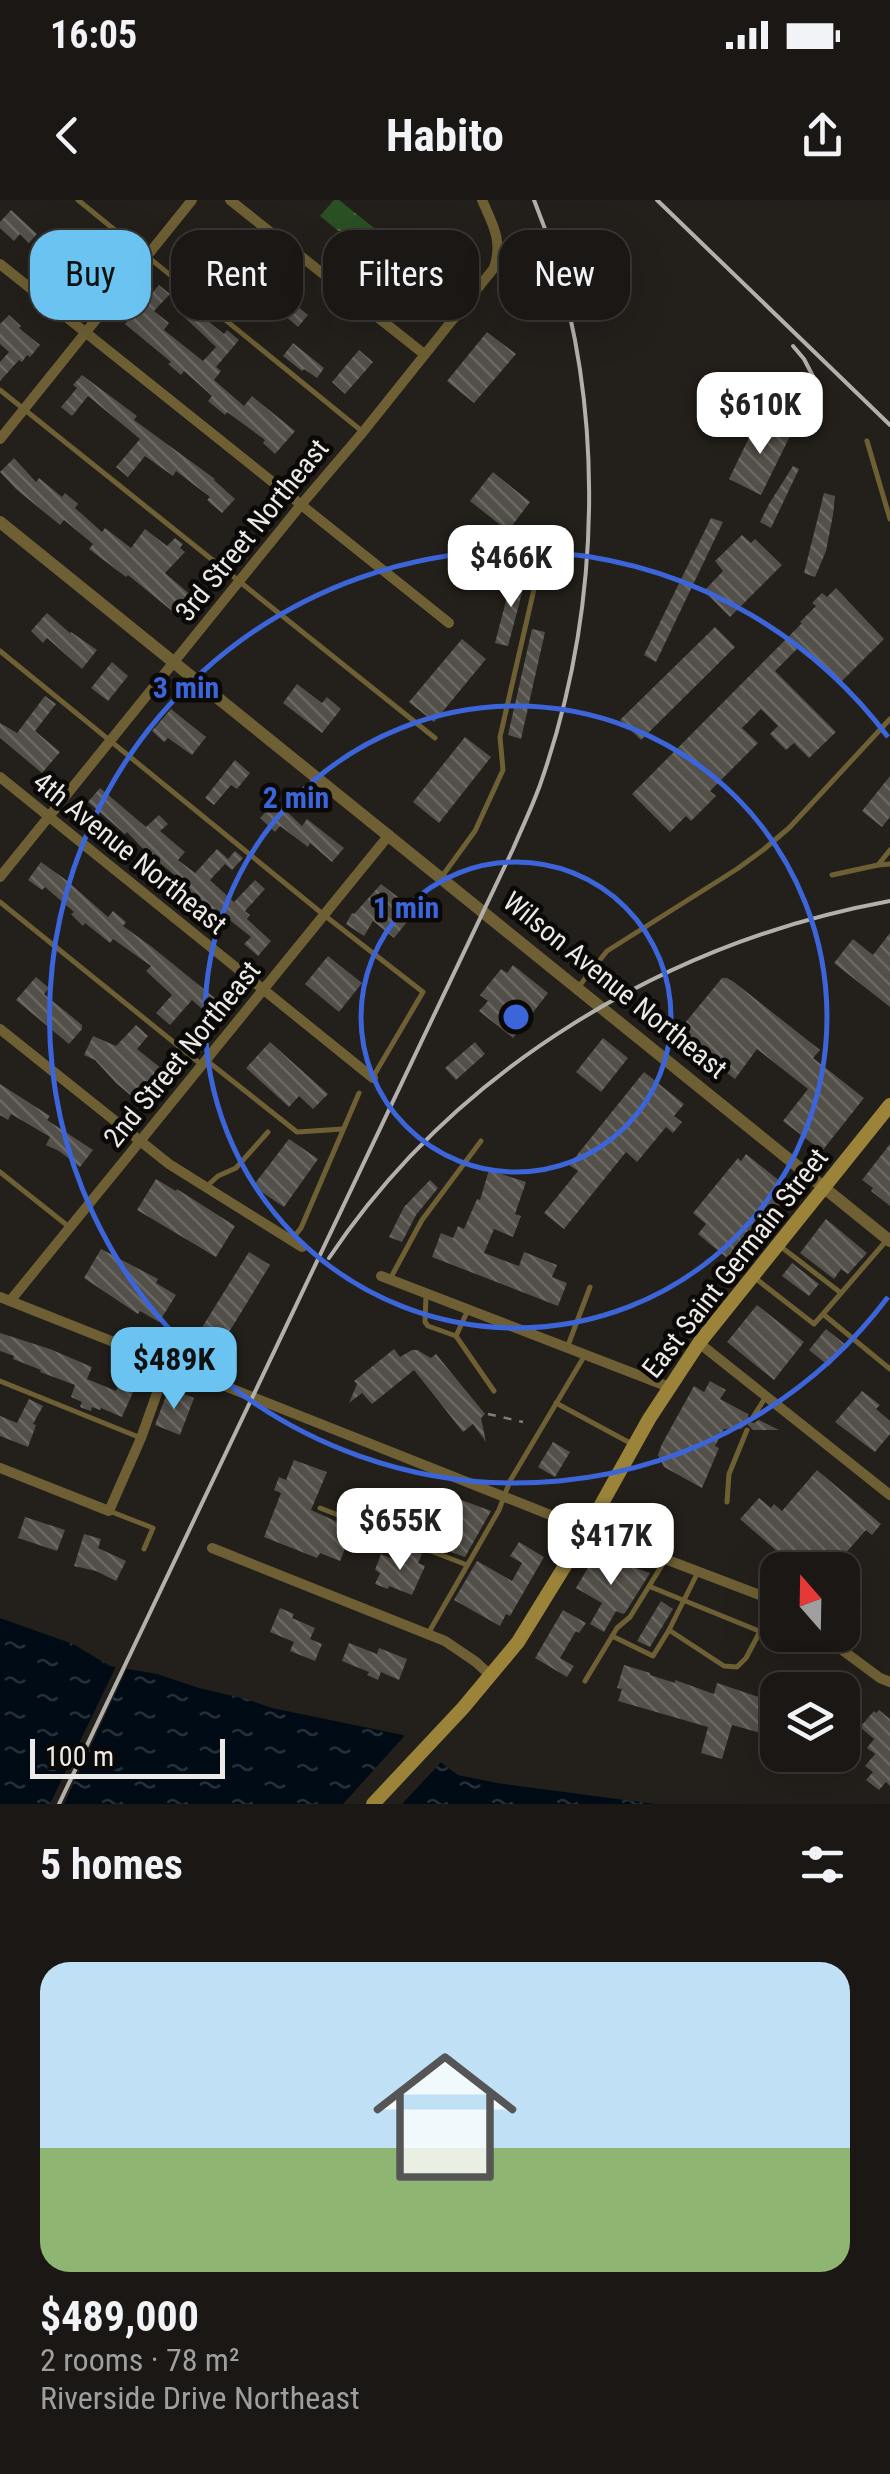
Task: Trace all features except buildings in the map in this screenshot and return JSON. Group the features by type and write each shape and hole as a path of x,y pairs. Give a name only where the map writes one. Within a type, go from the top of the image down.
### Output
{"main road":[{"name":"East Saint Germain Street","path":"374,1804 492,1676 537,1614 669,1387 699,1343 890,1105"}],"street":[{"path":"151,252 192,200"},
{"path":"230,200 424,354"},
{"name":"3rd Street Northeast","path":"0,877 494,268 499,253 498,237 482,200"},
{"path":"0,264 449,623"},
{"path":"0,439 96,320"},
{"name":"Wilson Avenue Northeast","path":"0,522 889,1240"},
{"name":"4th Avenue Northeast","path":"0,777 373,1078"},
{"name":"2nd Street Northeast","path":"5,1299 70,1228 389,836"},
{"path":"0,1029 140,1142 297,1244"},
{"path":"385,1278 669,1387"},
{"path":"5,1299 760,1595"},
{"path":"699,1343 889,1491"},
{"path":"0,1468 109,1511 166,1364"},
{"path":"212,1548 445,1641 492,1676"},
{"path":"845,1652 890,1682"}],"lane":[{"path":"78,200 116,230"},
{"path":"151,258 363,432"},
{"path":"0,390 435,738"},
{"path":"867,442 890,520"},
{"path":"441,877 475,830 504,770 500,737 543,550"},
{"path":"0,652 423,992 373,1078"},
{"path":"578,988 608,951 737,869 789,828 890,719"},
{"path":"878,865 890,850"},
{"path":"832,875 890,864"},
{"path":"0,902 298,1132 343,1130"},
{"path":"297,1244 358,1093"},
{"path":"206,1186 236,1168 268,1132"},
{"path":"385,1278 481,1140"},
{"path":"0,1172 70,1228"},
{"path":"753,1276 814,1324 889,1240"},
{"path":"778,1244 841,1293"},
{"path":"567,1348 590,1287"},
{"path":"426,1293 425,1322 456,1336 494,1391"},
{"path":"456,1336 468,1309"},
{"path":"823,1314 890,1369"},
{"path":"428,1634 499,1510 510,1481 585,1354"},
{"path":"0,1381 140,1438"},
{"path":"753,1416 766,1396"},
{"path":"556,1402 634,1446"},
{"path":"727,1502 729,1474 748,1430"},
{"path":"320,1508 467,1565"},
{"path":"109,1511 153,1528 144,1549"},
{"path":"584,1681 617,1628 630,1618 665,1559"},
{"path":"612,1636 653,1656 699,1572"},
{"path":"650,1586 759,1631 737,1667 724,1666 669,1630"}],"path":[{"path":"488,1414 524,1422"}],"green space":[{"path":"334,200 339,200 376,230 337,230 320,216"}],"water":[{"path":"0,1618 73,1644 110,1666 157,1674 272,1708 403,1735 458,1775 655,1804 0,1804"}],"pier":[{"path":"118,1662 129,1664 64,1804 50,1804"},
{"path":"408,1732 445,1758 402,1804 343,1804"}],"railway":[{"path":"59,1804 540,785 577,641 586,567 589,492 586,417 575,343 558,270 534,200"},
{"path":"657,200 890,425"},
{"path":"793,346 817,384"},
{"path":"329,1258 380,1190 439,1128 504,1072 574,1024 648,982 726,947 807,920 890,901"}]}
